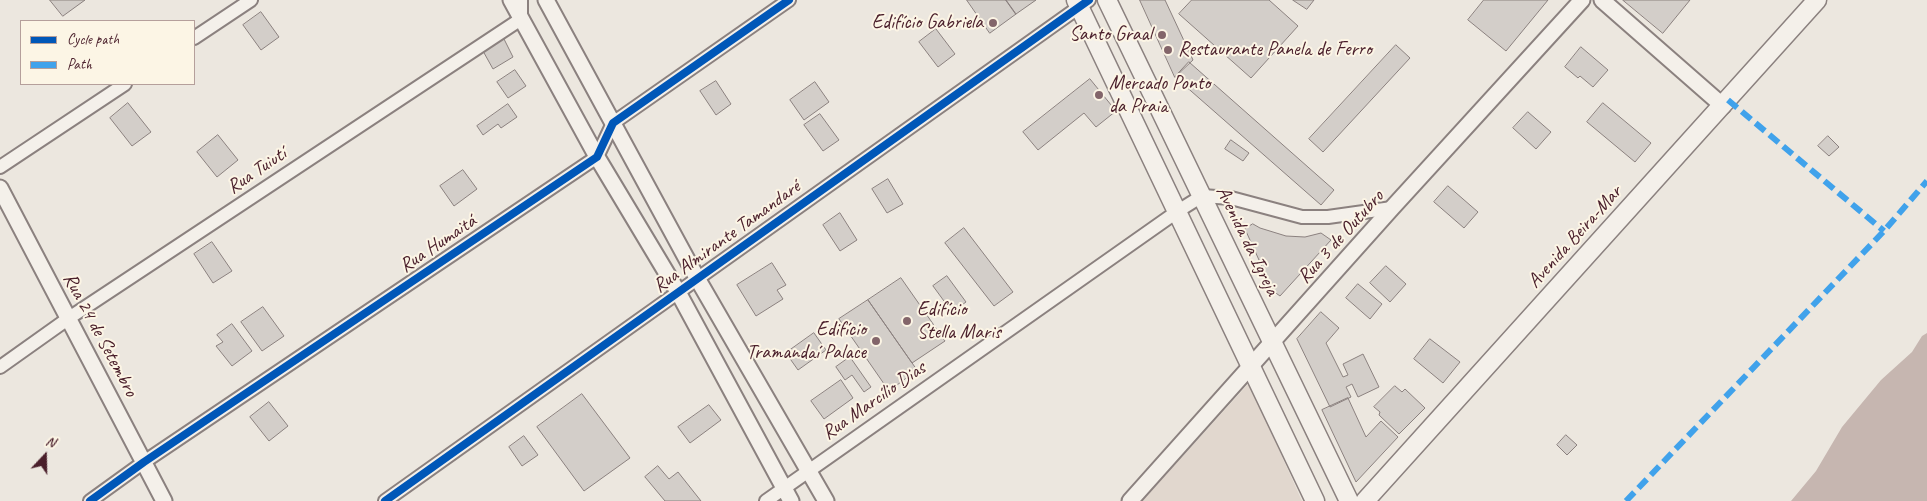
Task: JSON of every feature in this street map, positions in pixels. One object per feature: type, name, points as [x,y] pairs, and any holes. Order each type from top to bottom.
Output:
[{"type":"main road","name":"Avenida da Igreja","points":[[1107,0],[1349,501]]},
{"type":"main road","name":"Avenida Beira-Mar","points":[[1365,501],[1817,0]]},
{"type":"main road","points":[[1081,2],[1315,501]]},
{"type":"street","points":[[195,37],[251,0]]},
{"type":"street","points":[[511,0],[597,157],[678,292],[788,494]]},
{"type":"street","points":[[521,0],[521,18]]},
{"type":"street","points":[[546,0],[697,278],[826,501]]},
{"type":"street","points":[[597,157],[613,123],[789,0]]},
{"type":"street","name":"Rua 3 de Outubro","points":[[1130,501],[1392,208],[1582,0]]},
{"type":"street","points":[[1602,0],[1723,106]]},
{"type":"street","name":"Rua Almirante Tamandaré","points":[[386,501],[1081,2]]},
{"type":"street","name":"Rua Tuiutí","points":[[0,367],[69,318],[521,18]]},
{"type":"street","points":[[0,167],[123,85]]},
{"type":"street","name":"Rua Humaitá","points":[[90,501],[144,462],[597,157]]},
{"type":"street","name":"Rua 24 de Setembro","points":[[0,188],[164,501]]},
{"type":"street","points":[[1202,196],[1231,198],[1302,217],[1328,217],[1392,208]]},
{"type":"street","name":"Rua Marcílio Dias","points":[[766,501],[788,494],[809,470],[1202,196]]},
{"type":"shaded area","points":[[1927,333],[1927,501],[1791,501],[1816,471],[1842,427],[1881,380],[1912,352],[1922,336]]},
{"type":"shaded area","points":[[1249,383],[1302,501],[1142,501]]},
{"type":"building","points":[[50,0],[85,0],[63,16]]},
{"type":"building","name":"Edifício Gabriela","points":[[967,0],[1006,0],[1016,14],[990,33]]},
{"type":"building","points":[[1006,0],[1036,0],[1016,14]]},
{"type":"building","points":[[1140,0],[1165,0],[1193,60],[1175,77]]},
{"type":"building","points":[[1192,0],[1269,0],[1298,26],[1251,78],[1179,14]]},
{"type":"building","points":[[1293,0],[1314,0],[1307,9]]},
{"type":"building","points":[[1484,0],[1548,0],[1506,51],[1468,20]]},
{"type":"building","points":[[1623,0],[1690,0],[1663,33]]},
{"type":"building","points":[[261,12],[279,37],[261,50],[243,25]]},
{"type":"building","points":[[936,29],[955,54],[938,67],[919,42]]},
{"type":"building","points":[[504,39],[513,57],[493,69],[483,51]]},
{"type":"building","points":[[1396,45],[1410,58],[1323,152],[1309,139]]},
{"type":"building","points":[[1581,47],[1608,70],[1593,87],[1565,67]]},
{"type":"building","points":[[1189,62],[1334,190],[1321,205],[1175,77]]},
{"type":"building","points":[[515,70],[526,86],[508,98],[497,82]]},
{"type":"building","points":[[1090,79],[1116,111],[1096,127],[1084,113],[1038,150],[1023,132]]},
{"type":"building","points":[[716,81],[731,104],[716,115],[700,91]]},
{"type":"building","points":[[815,82],[829,102],[804,120],[790,100]]},
{"type":"building","points":[[128,103],[151,132],[132,146],[110,118]]},
{"type":"building","points":[[1603,103],[1651,143],[1635,162],[1587,122]]},
{"type":"building","points":[[508,104],[517,117],[501,128],[498,124],[483,135],[477,126]]},
{"type":"building","points":[[1528,112],[1551,132],[1536,149],[1513,128]]},
{"type":"building","points":[[820,114],[839,140],[823,151],[804,125]]},
{"type":"building","points":[[218,135],[238,160],[217,177],[197,152]]},
{"type":"building","points":[[1828,136],[1839,147],[1829,156],[1818,146]]},
{"type":"building","points":[[1231,140],[1249,153],[1243,161],[1225,149]]},
{"type":"building","points":[[463,170],[477,189],[454,206],[440,186]]},
{"type":"building","points":[[888,179],[903,204],[887,213],[872,189]]},
{"type":"building","points":[[1448,186],[1478,212],[1464,228],[1434,202]]},
{"type":"building","points":[[840,213],[857,240],[840,251],[823,225]]},
{"type":"building","points":[[1253,224],[1286,236],[1305,237],[1321,233],[1331,240],[1280,296],[1273,291],[1245,229]]},
{"type":"building","points":[[964,228],[1013,292],[994,306],[945,243]]},
{"type":"building","points":[[212,242],[232,271],[213,283],[194,254]]},
{"type":"building","points":[[772,263],[786,285],[777,290],[783,299],[756,316],[737,285]]},
{"type":"building","points":[[1386,266],[1406,284],[1390,302],[1370,283]]},
{"type":"building","points":[[947,276],[966,302],[952,312],[933,286]]},
{"type":"building","name":"Edifício Stella Maris","points":[[901,278],[945,341],[912,363],[868,300]]},
{"type":"building","points":[[1358,284],[1382,304],[1370,319],[1346,298]]},
{"type":"building","name":"Edifício Tramandaí Palace","points":[[868,300],[917,370],[889,391],[839,319]]},
{"type":"building","points":[[263,307],[284,336],[262,351],[241,322]]},
{"type":"building","points":[[1321,312],[1339,328],[1326,343],[1343,377],[1348,375],[1343,364],[1363,354],[1379,387],[1358,397],[1352,384],[1346,387],[1351,397],[1330,407],[1297,339]]},
{"type":"building","points":[[232,324],[252,351],[232,366],[216,346],[223,342],[217,335]]},
{"type":"building","points":[[814,333],[826,350],[798,370],[786,353]]},
{"type":"building","points":[[1430,339],[1460,362],[1443,383],[1414,359]]},
{"type":"building","points":[[850,357],[871,387],[864,392],[852,375],[845,380],[836,367]]},
{"type":"building","points":[[841,380],[853,398],[824,419],[811,401]]},
{"type":"building","points":[[1395,386],[1402,392],[1405,389],[1425,408],[1399,434],[1379,415],[1380,412],[1374,407]]},
{"type":"building","points":[[582,394],[630,458],[584,491],[537,427]]},
{"type":"building","points":[[1348,398],[1366,437],[1381,421],[1398,437],[1356,482],[1322,410]]},
{"type":"building","points":[[269,402],[288,426],[269,441],[250,417]]},
{"type":"building","points":[[709,405],[721,420],[690,443],[678,427]]},
{"type":"building","points":[[1566,435],[1577,445],[1567,455],[1557,445]]},
{"type":"building","points":[[524,436],[538,455],[522,466],[509,447]]},
{"type":"building","points":[[658,466],[669,479],[678,472],[701,501],[665,501],[645,477]]},
{"type":"marked path","points":[[1728,100],[1884,231]]},
{"type":"marked path","points":[[1626,501],[1884,231],[1927,181]]},
{"type":"cycle path","points":[[90,501],[144,462],[597,157],[613,123],[789,0]]},
{"type":"cycle path","points":[[385,501],[1089,0]]},
{"type":"place","name":"Edifício Gabriela","points":[[993,23]]},
{"type":"place","name":"Santo Graal","points":[[1162,35]]},
{"type":"place","name":"Restaurante Panela de Ferro","points":[[1168,50]]},
{"type":"place","name":"Mercado Ponto da Praia","points":[[1099,95]]},
{"type":"place","name":"Edifício Stella Maris","points":[[907,321]]},
{"type":"place","name":"Edifício Tramandaí Palace","points":[[876,341]]}]
